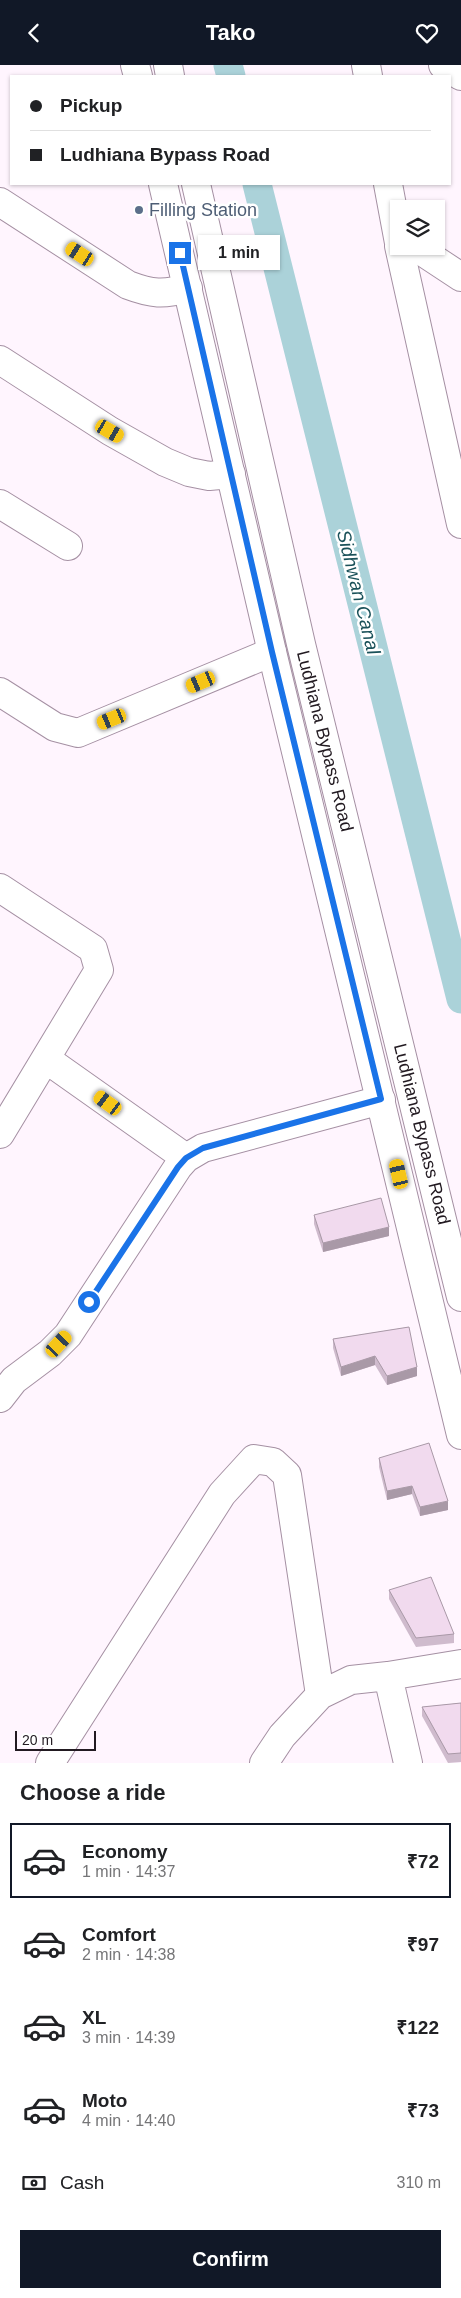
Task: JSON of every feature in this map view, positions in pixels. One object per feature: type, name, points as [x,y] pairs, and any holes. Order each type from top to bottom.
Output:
[{"type":"main road","points":[[443,65],[461,76]]},
{"type":"main road","name":"Ludhiana Bypass Road","points":[[163,185],[272,652],[461,1435]]},
{"type":"main road","name":"Ludhiana Bypass Road","points":[[196,185],[301,644],[461,1297]]},
{"type":"main road","points":[[388,185],[392,200]]},
{"type":"main road","points":[[0,202],[128,285],[148,293],[168,294],[188,288]]},
{"type":"main road","points":[[405,255],[461,524]]},
{"type":"main road","points":[[425,255],[461,277]]},
{"type":"main road","points":[[0,360],[110,431],[165,462],[189,472],[209,476],[231,474]]},
{"type":"main road","points":[[0,504],[68,547]]},
{"type":"main road","points":[[0,692],[55,727],[78,733],[272,652]]},
{"type":"main road","points":[[0,888],[92,949],[99,970],[0,1134]]},
{"type":"main road","points":[[46,1059],[186,1158]]},
{"type":"main road","points":[[0,1398],[14,1380],[50,1353],[68,1335],[186,1158],[203,1148],[381,1099]]},
{"type":"main road","points":[[50,1763],[222,1494],[254,1459],[273,1462],[287,1475],[320,1695]]},
{"type":"main road","points":[[264,1763],[282,1736],[320,1695],[351,1680],[461,1664]]},
{"type":"main road","points":[[388,1676],[408,1763]]},
{"type":"building","points":[[381,1198],[389,1227],[323,1243],[314,1215]]},
{"type":"building","points":[[409,1327],[417,1367],[387,1376],[375,1356],[341,1367],[333,1339]]},
{"type":"building","points":[[429,1443],[448,1501],[420,1507],[412,1486],[387,1491],[379,1458]]},
{"type":"building","points":[[431,1577],[454,1634],[416,1638],[389,1590]]},
{"type":"building","points":[[461,1703],[461,1753],[448,1754],[422,1707]]},
{"type":"waterway","name":"Sidhwan Canal","points":[[228,65],[231,75]]},
{"type":"waterway","name":"Sidhwan Canal","points":[[257,185],[461,999]]},
{"type":"place","name":"Filling Station","points":[[139,210]]},
{"type":"route","points":[[89,1302],[178,1167],[186,1158],[203,1148],[381,1099],[272,652],[180,253]]}]
